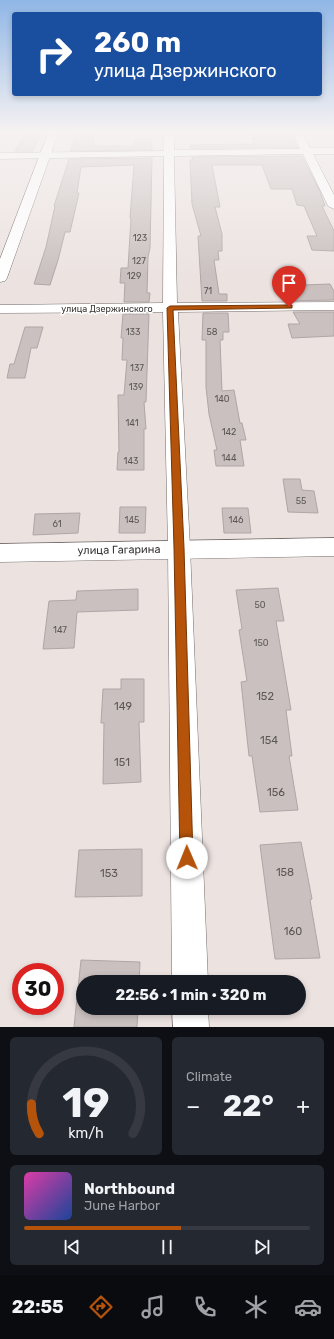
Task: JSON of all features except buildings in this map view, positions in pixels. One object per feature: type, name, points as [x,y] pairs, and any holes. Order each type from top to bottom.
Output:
[{"type":"main road","points":[[0,278],[36,179]]},
{"type":"main road","name":"улица Гагарина","points":[[0,553],[179,548],[334,547]]},
{"type":"street","points":[[170,179],[170,308],[179,548],[190,975]]},
{"type":"street","points":[[320,179],[334,206]]},
{"type":"street","name":"улица Дзержинского","points":[[0,309],[334,306]]},
{"type":"street","points":[[190,1015],[191,1027]]},
{"type":"route","points":[[187,858],[179,548],[170,308],[289,307]]}]
